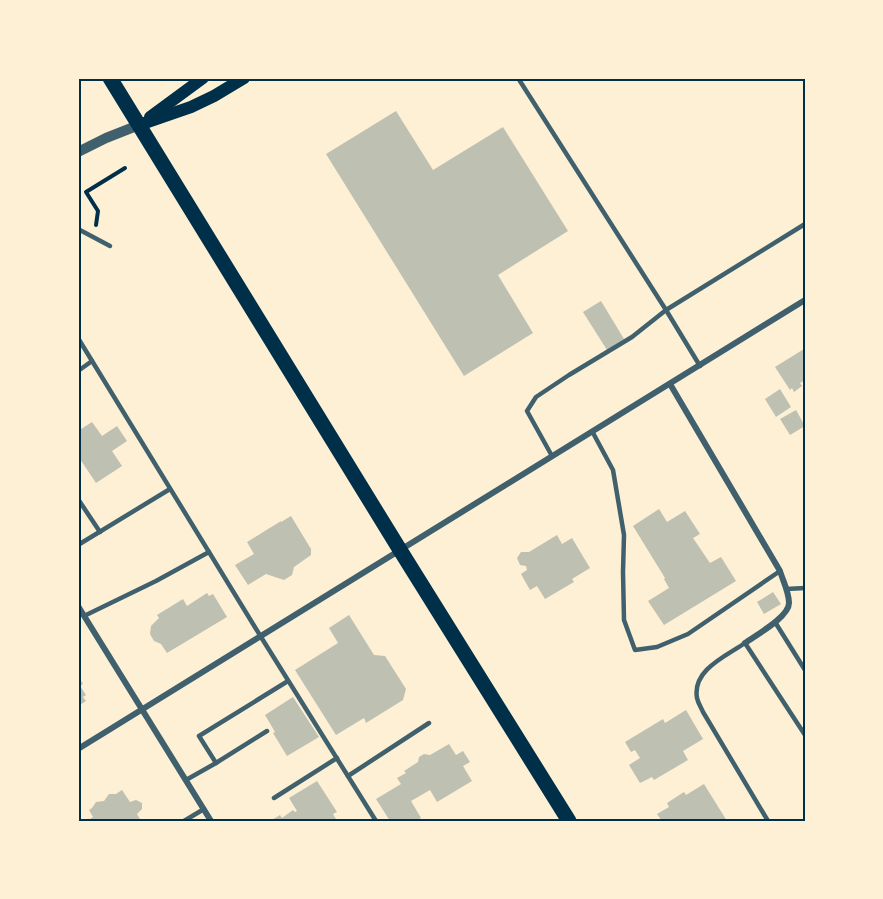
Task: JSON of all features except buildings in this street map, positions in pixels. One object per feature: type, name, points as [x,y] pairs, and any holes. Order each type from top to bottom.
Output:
[{"type":"main road","points":[[110,78],[569,821]]},
{"type":"main road","points":[[139,125],[203,78]]},
{"type":"main road","points":[[139,125],[191,107],[244,78]]},
{"type":"street","points":[[78,152],[139,125]]},
{"type":"street","points":[[78,749],[805,300]]},
{"type":"street","points":[[670,384],[780,571],[786,589],[789,604],[785,613],[745,643]]},
{"type":"street","points":[[78,606],[211,821]]},
{"type":"lane","points":[[518,78],[666,310],[699,366]]},
{"type":"lane","points":[[552,456],[527,411],[536,397],[632,338],[666,310],[805,224]]},
{"type":"lane","points":[[78,229],[110,246]]},
{"type":"lane","points":[[78,338],[376,821]]},
{"type":"lane","points":[[78,370],[92,361]]},
{"type":"lane","points":[[592,431],[613,470],[624,535],[624,620],[635,650],[657,647],[688,634],[780,571]]},
{"type":"lane","points":[[78,545],[170,489]]},
{"type":"lane","points":[[78,499],[100,532]]},
{"type":"lane","points":[[84,616],[209,552]]},
{"type":"lane","points":[[786,589],[805,588]]},
{"type":"lane","points":[[775,622],[805,670]]},
{"type":"lane","points":[[768,821],[703,712],[697,687],[700,678],[709,667],[745,643],[805,735]]},
{"type":"lane","points":[[216,763],[199,736],[288,681]]},
{"type":"lane","points":[[348,776],[429,723]]},
{"type":"lane","points":[[186,780],[267,731]]},
{"type":"lane","points":[[274,798],[337,759]]},
{"type":"lane","points":[[184,821],[204,809]]},
{"type":"path","points":[[95,238],[98,211],[86,192],[126,168]]}]
